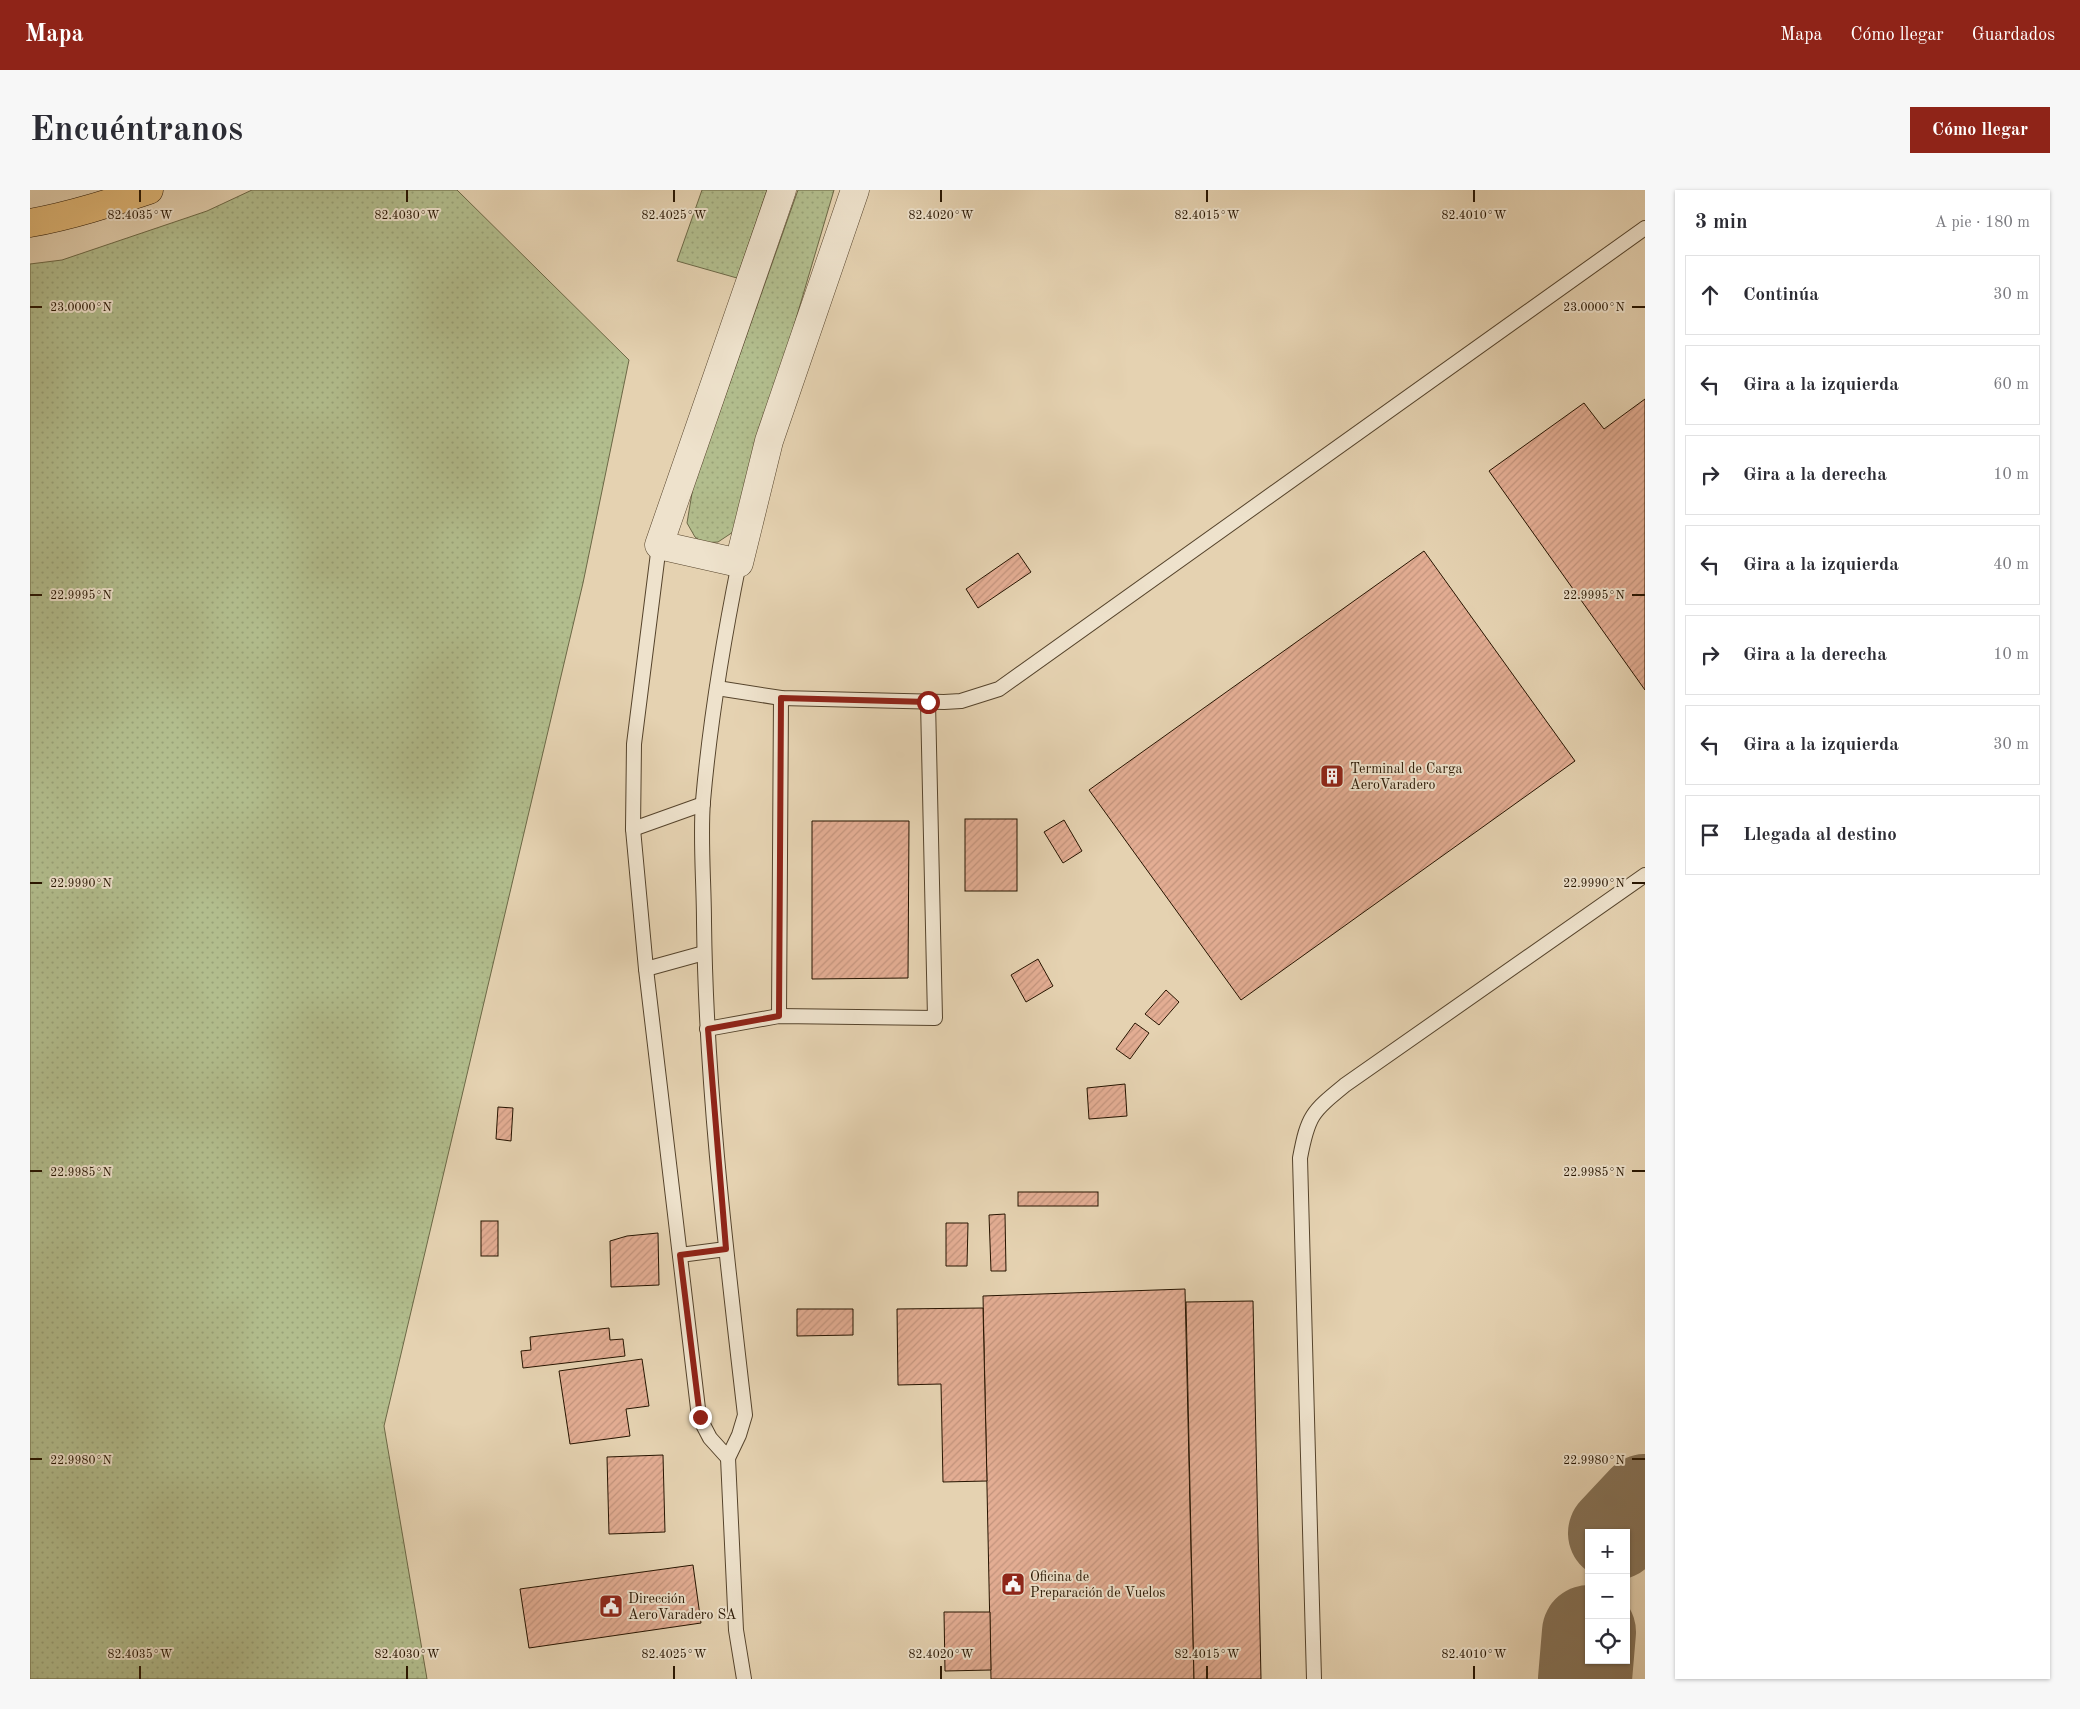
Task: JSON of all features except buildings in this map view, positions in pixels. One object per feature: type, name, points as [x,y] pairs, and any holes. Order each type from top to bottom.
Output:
[{"type":"main road","points":[[30,223],[110,203],[149,190]]},
{"type":"street","points":[[782,190],[659,545],[740,563],[769,440],[854,190]]},
{"type":"lane","points":[[716,688],[781,698],[928,702],[961,701],[999,690],[1645,228]]},
{"type":"lane","points":[[659,545],[634,744],[633,829],[646,970],[700,1417],[710,1438],[728,1458]]},
{"type":"lane","points":[[740,563],[716,688],[703,804],[704,953],[708,1029],[726,1249],[745,1415],[740,1435],[728,1458],[736,1630],[744,1679]]},
{"type":"lane","points":[[779,1016],[781,698]]},
{"type":"lane","points":[[708,1029],[779,1016],[935,1018],[928,702]]},
{"type":"lane","points":[[633,829],[703,804]]},
{"type":"lane","points":[[1314,1679],[1300,1158],[1304,1133],[1310,1118],[1322,1104],[1346,1085],[1645,875]]},
{"type":"lane","points":[[646,970],[704,953]]},
{"type":"lane","points":[[680,1255],[726,1249]]},
{"type":"green space","points":[[252,190],[457,190],[629,360],[583,583],[384,1426],[427,1679],[30,1679],[30,264],[62,260],[207,211]]},
{"type":"green space","points":[[702,190],[767,190],[737,278],[677,261]]},
{"type":"green space","points":[[798,190],[834,190],[733,532],[718,542],[703,543],[695,537],[687,523],[693,487]]},
{"type":"taxiway","points":[[1619,1529],[1645,1501]]},
{"type":"taxiway","points":[[1585,1679],[1586,1664]]},
{"type":"place","name":"Terminal de Carga AeroVaradero","points":[[1332,776]]},
{"type":"place","name":"Oficina de Preparación de Vuelos","points":[[1013,1584]]},
{"type":"place","name":"Dirección AeroVaradero SA","points":[[611,1606]]},
{"type":"route","points":[[700,1417],[680,1255],[726,1249],[708,1029],[779,1016],[781,698],[928,702]]}]
